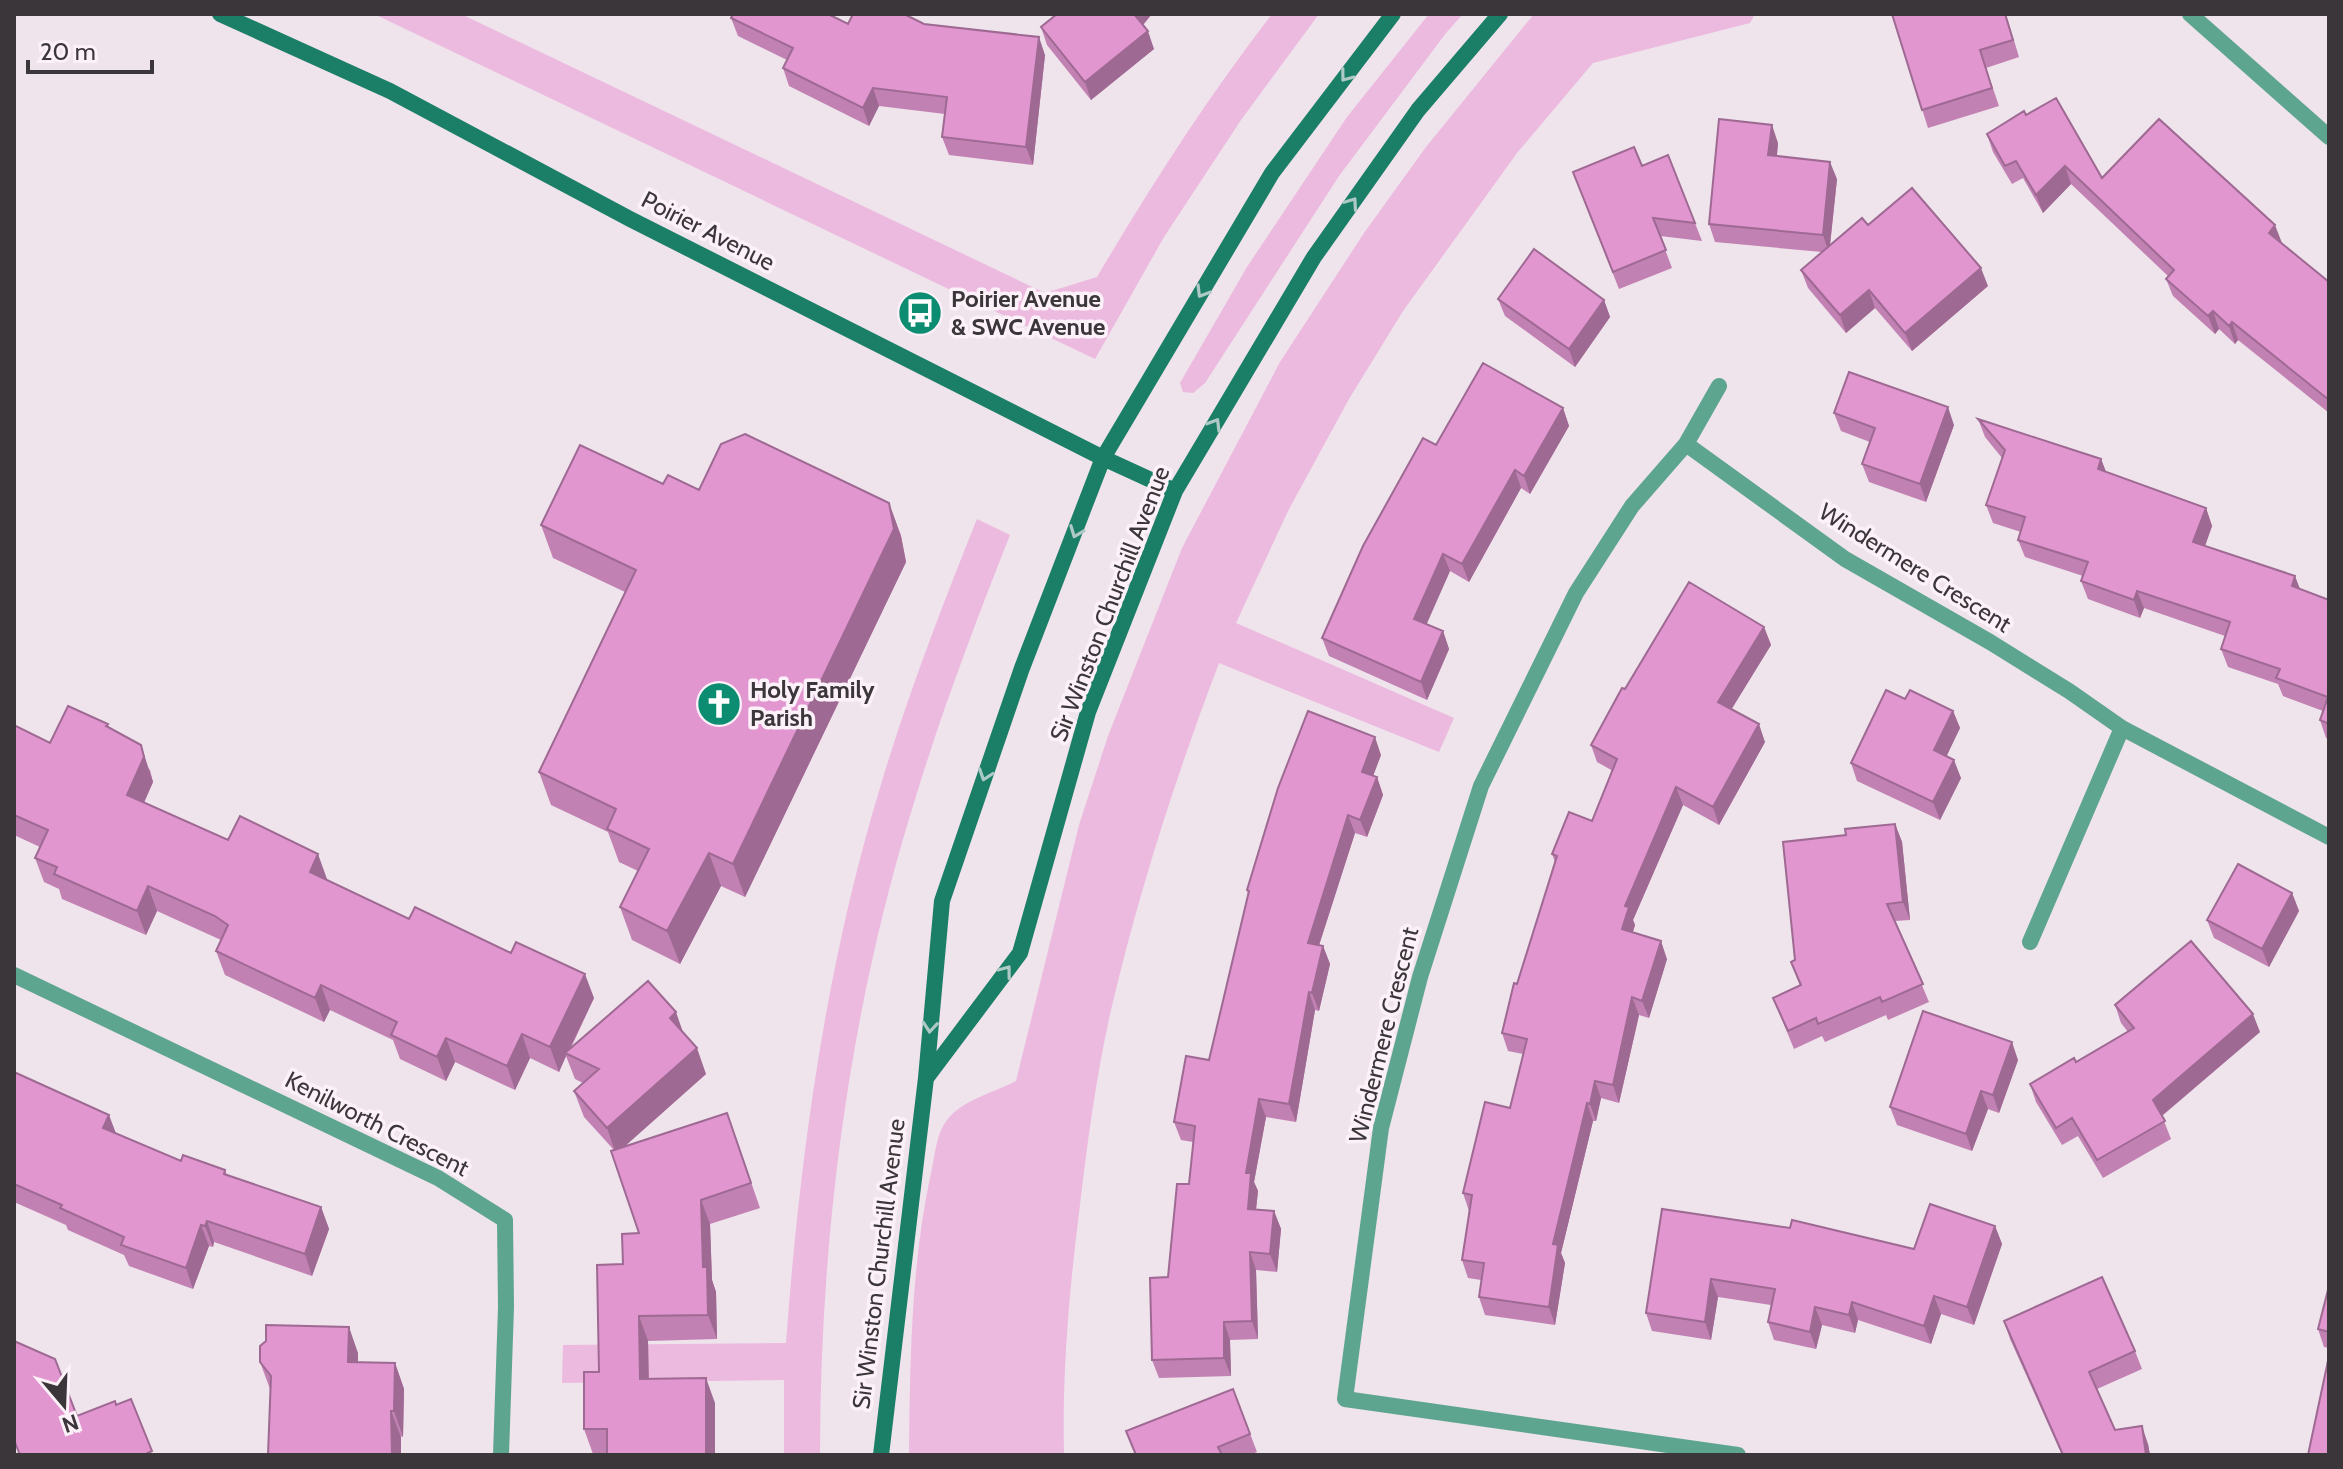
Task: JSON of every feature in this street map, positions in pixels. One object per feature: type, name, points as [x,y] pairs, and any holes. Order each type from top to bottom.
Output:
[{"type":"main road","name":"Poirier Avenue","points":[[220,14],[390,91],[630,219],[1103,458],[1175,491]]},
{"type":"main road","name":"Sir Winston Churchill Avenue","points":[[881,1455],[926,1078],[942,901],[1022,668],[1103,458],[1272,173],[1393,14]]},
{"type":"main road","name":"Sir Winston Churchill Avenue","points":[[926,1078],[1020,953],[1088,712],[1175,491],[1314,257],[1418,110],[1500,14]]},
{"type":"street","points":[[2190,14],[2329,137]]},
{"type":"street","name":"Windermere Crescent","points":[[1719,386],[1686,444],[1632,506],[1576,593],[1481,786],[1420,977],[1381,1128],[1345,1399],[1738,1455]]},
{"type":"street","name":"Windermere Crescent","points":[[1686,444],[1845,559],[1990,642],[2122,728],[2329,837]]},
{"type":"street","points":[[2030,942],[2122,728]]},
{"type":"street","name":"Kenilworth Crescent","points":[[14,975],[438,1178],[505,1220],[506,1307],[501,1455]]},
{"type":"shaded area","points":[[374,14],[461,14],[1045,293],[1097,277],[1180,143],[1272,14],[1319,14],[1241,120],[1164,237],[1095,359]]},
{"type":"shaded area","points":[[1429,14],[1463,14],[1339,176],[1205,383],[1193,393],[1183,392],[1180,383],[1247,267],[1347,117]]},
{"type":"shaded area","points":[[1534,14],[1755,14],[1750,23],[1593,63],[1517,153],[1403,311],[1349,399],[1289,509],[1236,623],[1454,718],[1439,752],[1219,663],[1159,834],[1122,966],[1096,1085],[1072,1273],[1065,1364],[1064,1455],[909,1455],[911,1349],[919,1243],[938,1138],[947,1120],[961,1107],[1016,1081],[1079,825],[1108,736],[1182,548],[1280,362],[1364,233],[1426,147]]},
{"type":"shaded area","points":[[977,519],[1010,535],[923,774],[871,967],[842,1129],[832,1210],[821,1373],[820,1455],[784,1455],[784,1380],[562,1383],[563,1345],[786,1343],[808,1130],[818,1059],[845,919],[892,748],[926,649]]},
{"type":"building","points":[[733,14],[828,14],[848,24],[853,14],[904,14],[924,24],[1039,37],[1026,147],[942,137],[947,97],[873,88],[863,108],[783,68],[793,48],[731,18]]},
{"type":"building","points":[[1057,14],[1134,14],[1148,31],[1085,82],[1041,27]]},
{"type":"building","points":[[1892,14],[2005,14],[2013,40],[1980,50],[1992,88],[1922,110]]},
{"type":"building","points":[[2056,98],[2102,178],[2159,119],[2275,225],[2269,233],[2329,282],[2329,400],[2232,322],[2229,326],[2213,311],[2208,316],[2166,279],[2174,270],[2065,166],[2036,195],[2016,161],[2005,166],[1987,134],[2024,111],[2026,115]]},
{"type":"building","points":[[1719,119],[1772,125],[1768,155],[1830,162],[1823,235],[1709,224]]},
{"type":"building","points":[[1634,147],[1642,166],[1668,155],[1695,223],[1653,218],[1666,250],[1613,272],[1573,172]]},
{"type":"building","points":[[1912,188],[1981,268],[1905,333],[1869,290],[1840,315],[1801,270],[1862,218],[1868,225]]},
{"type":"building","points":[[1534,249],[1604,300],[1569,349],[1498,299]]},
{"type":"building","points":[[1483,363],[1563,408],[1524,476],[1515,470],[1462,564],[1443,554],[1414,619],[1443,631],[1421,682],[1322,638],[1363,546],[1423,438],[1436,445]]},
{"type":"building","points":[[1849,372],[1948,407],[1920,484],[1862,464],[1875,428],[1834,413]]},
{"type":"building","points":[[1978,419],[2101,459],[2098,469],[2206,508],[2193,542],[2295,576],[2292,586],[2329,600],[2329,724],[2320,720],[2328,697],[2276,678],[2280,669],[2221,649],[2230,622],[2137,591],[2134,600],[2081,581],[2088,562],[2018,540],[2025,517],[1986,505],[2005,450]]},
{"type":"building","name":"Holy Family Parish","points":[[745,434],[889,503],[894,529],[733,864],[709,853],[667,931],[620,907],[649,849],[607,829],[616,809],[539,772],[636,570],[541,525],[580,445],[663,484],[668,475],[699,490],[721,444]]},
{"type":"building","points":[[1689,582],[1764,627],[1718,702],[1759,724],[1713,807],[1676,787],[1625,906],[1629,907],[1622,929],[1661,941],[1642,1001],[1632,997],[1613,1085],[1595,1081],[1590,1104],[1587,1103],[1553,1244],[1558,1245],[1549,1307],[1479,1297],[1484,1263],[1462,1260],[1472,1195],[1463,1193],[1485,1102],[1510,1108],[1527,1039],[1502,1033],[1514,983],[1517,984],[1557,856],[1552,854],[1569,812],[1592,821],[1617,759],[1591,745],[1622,688],[1625,689]]},
{"type":"building","points":[[1886,690],[1905,699],[1910,690],[1953,711],[1934,750],[1954,760],[1933,802],[1851,763]]},
{"type":"building","points":[[68,706],[108,724],[106,726],[141,745],[144,757],[127,795],[228,840],[240,816],[318,854],[310,872],[409,919],[415,907],[511,953],[516,942],[585,974],[550,1047],[522,1034],[507,1066],[446,1038],[437,1057],[391,1035],[397,1022],[321,985],[315,998],[216,951],[228,925],[215,916],[148,886],[137,911],[54,874],[57,867],[35,858],[48,830],[14,815],[14,725],[50,743]]},
{"type":"building","points":[[1308,711],[1375,737],[1362,772],[1377,777],[1360,820],[1348,815],[1308,943],[1323,946],[1312,993],[1309,992],[1289,1104],[1259,1099],[1246,1173],[1251,1173],[1248,1209],[1274,1211],[1270,1254],[1250,1252],[1252,1321],[1224,1322],[1224,1358],[1152,1360],[1150,1278],[1168,1277],[1177,1184],[1189,1184],[1195,1126],[1174,1122],[1186,1056],[1209,1060],[1247,890],[1278,788]]},
{"type":"building","points":[[1895,824],[1903,902],[1887,904],[1923,984],[1882,1002],[1880,997],[1818,1024],[1816,1018],[1788,1031],[1773,998],[1801,985],[1791,962],[1795,960],[1783,842],[1846,835],[1845,829]]},
{"type":"building","points":[[2238,864],[2292,893],[2262,949],[2207,920]]},
{"type":"building","points":[[2191,941],[2253,1014],[2153,1100],[2165,1121],[2097,1160],[2072,1118],[2056,1128],[2030,1084],[2074,1058],[2076,1062],[2134,1028],[2115,1005]]},
{"type":"building","points":[[648,981],[676,1012],[670,1018],[697,1048],[607,1128],[574,1091],[599,1069],[565,1053]]},
{"type":"building","points":[[1923,1011],[2012,1042],[1993,1095],[1981,1091],[1966,1134],[1890,1107]]},
{"type":"building","points":[[14,1072],[109,1115],[103,1128],[181,1161],[183,1155],[225,1170],[224,1174],[321,1207],[305,1254],[207,1221],[205,1226],[201,1225],[186,1268],[121,1245],[124,1237],[14,1184]]},
{"type":"building","points":[[727,1113],[751,1183],[701,1200],[708,1315],[639,1316],[640,1379],[706,1378],[706,1455],[607,1455],[607,1429],[584,1429],[584,1372],[599,1372],[597,1265],[623,1264],[622,1234],[639,1233],[611,1151]]},
{"type":"building","points":[[1930,1204],[1995,1226],[1967,1307],[1934,1296],[1924,1326],[1852,1302],[1849,1315],[1815,1307],[1810,1332],[1768,1322],[1775,1289],[1711,1279],[1705,1322],[1646,1313],[1662,1209],[1790,1228],[1792,1220],[1914,1249]]},
{"type":"building","points":[[2102,1277],[2135,1351],[2089,1372],[2115,1430],[2142,1426],[2146,1455],[2063,1455],[2004,1321]]},
{"type":"building","points":[[2329,1286],[2329,1332],[2318,1329]]},
{"type":"building","points":[[266,1325],[349,1327],[348,1362],[395,1363],[394,1411],[391,1411],[392,1455],[268,1455],[271,1376],[260,1362],[260,1346],[266,1341]]},
{"type":"building","points":[[14,1341],[55,1359],[77,1416],[115,1401],[116,1405],[131,1399],[152,1451],[144,1455],[20,1455],[14,1440]]},
{"type":"building","points":[[2329,1356],[2329,1455],[2308,1455]]},
{"type":"building","points":[[1233,1389],[1250,1434],[1218,1447],[1222,1455],[1136,1455],[1126,1431]]},
{"type":"place","name":"Poirier Avenue & SWC Avenue","points":[[920,313]]},
{"type":"place","name":"Holy Family Parish","points":[[719,704]]}]
